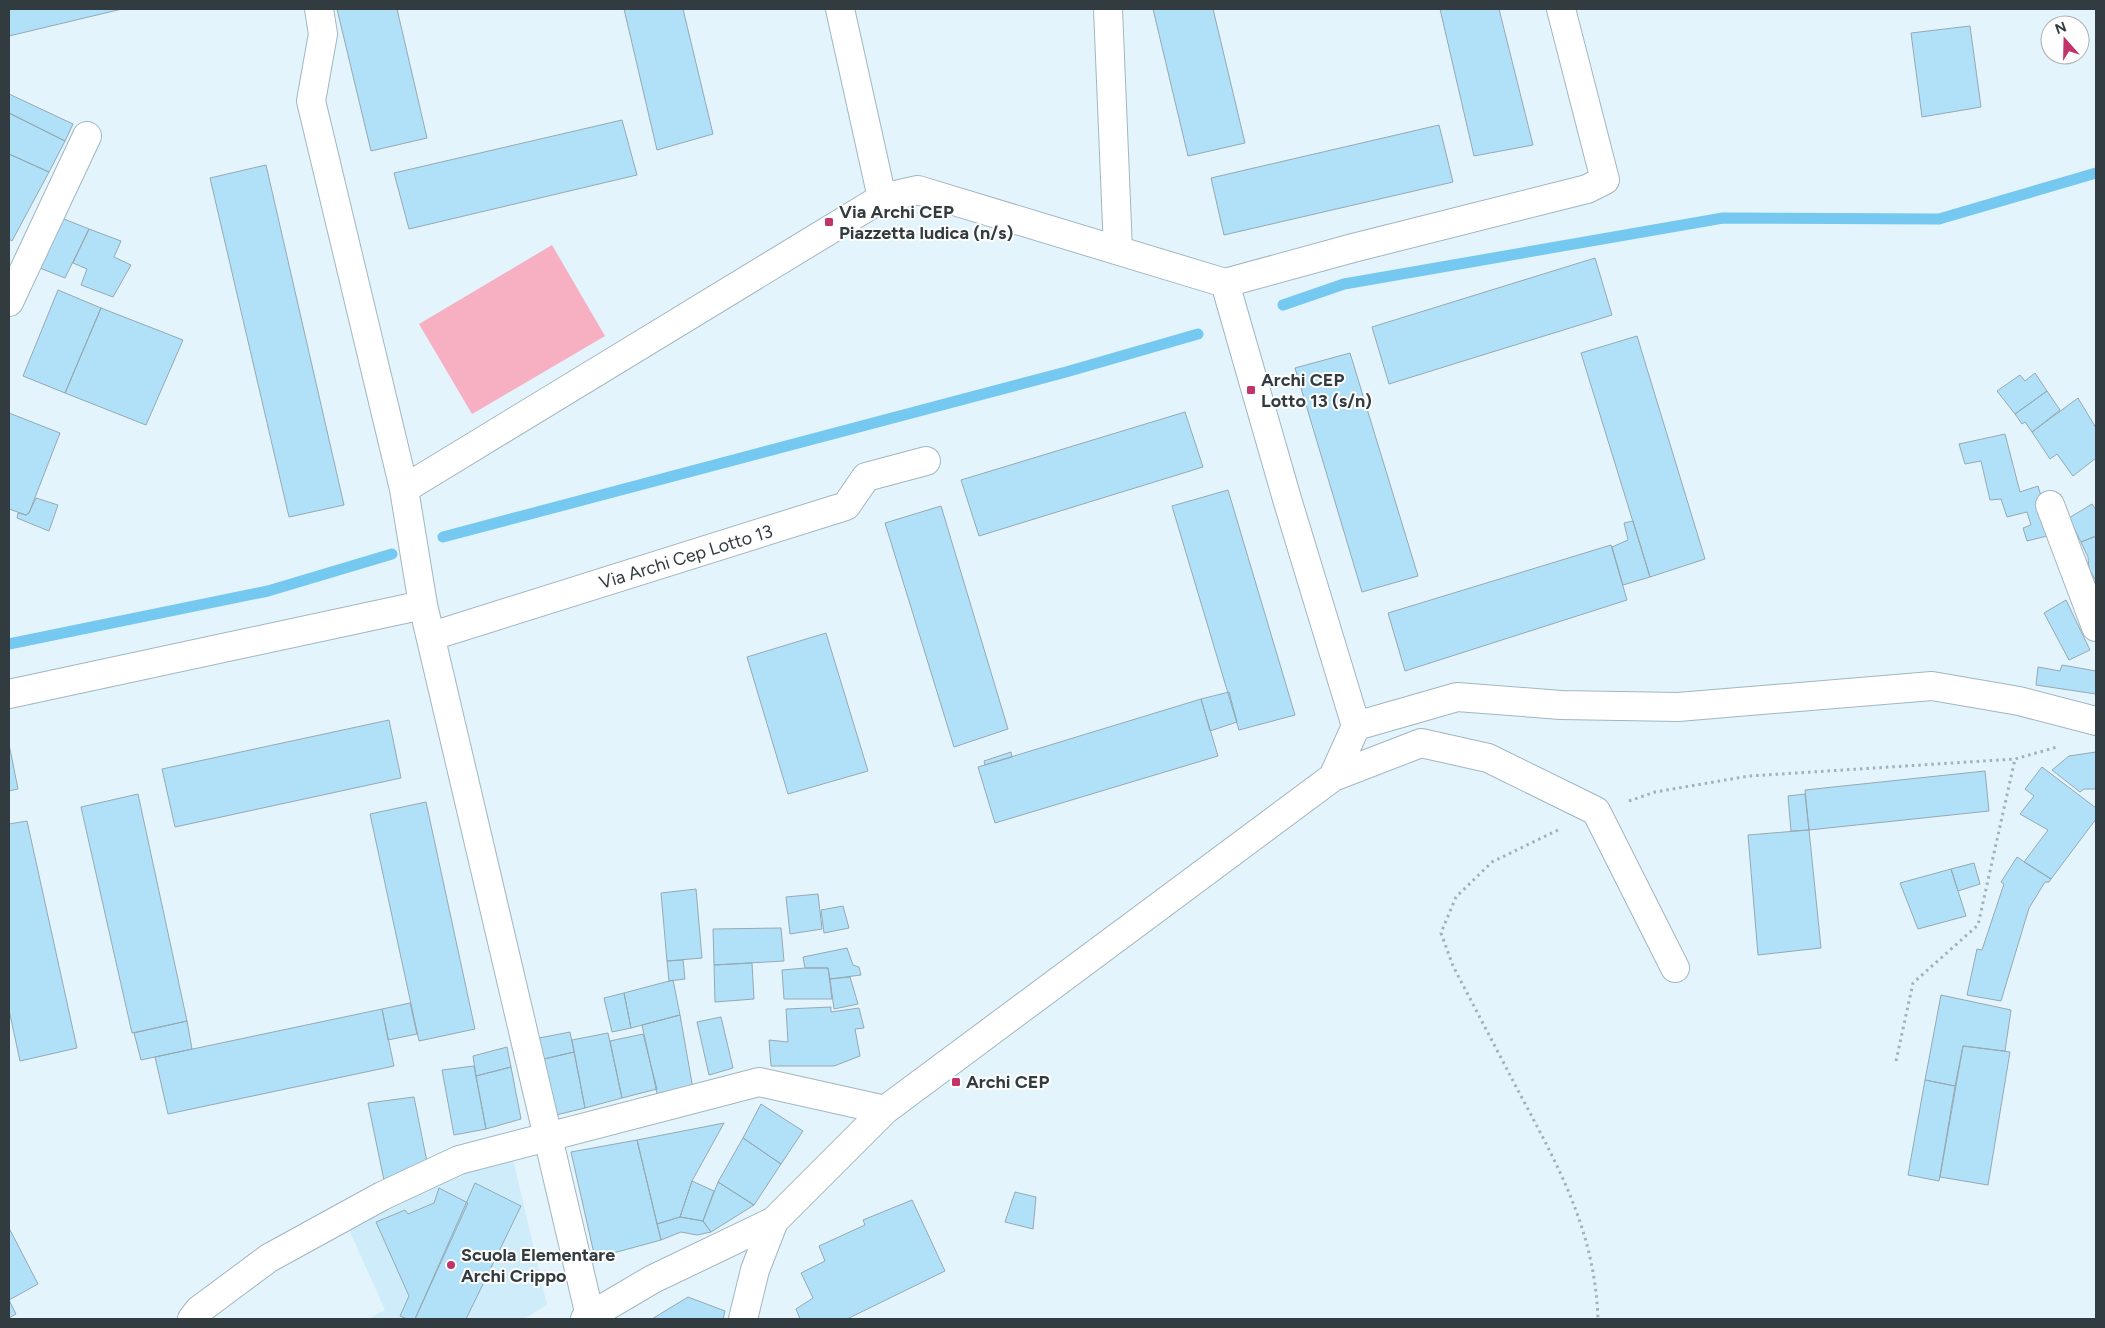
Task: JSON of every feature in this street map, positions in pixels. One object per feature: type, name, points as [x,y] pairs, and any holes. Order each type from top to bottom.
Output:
[{"type":"street","points":[[319,9],[323,34],[311,101],[404,489],[423,605],[432,636],[549,1135],[588,1318],[653,1280],[774,1221],[885,1110],[1333,777],[1421,743],[1488,758],[1596,811],[1675,968]]},
{"type":"street","points":[[840,9],[882,198]]},
{"type":"street","points":[[1108,9],[1118,250]]},
{"type":"street","points":[[404,489],[882,198],[918,190],[1226,283],[1353,248],[1587,189],[1605,180],[1561,9]]},
{"type":"street","points":[[9,302],[87,136]]},
{"type":"street","points":[[1226,283],[1287,500],[1356,726],[1333,777]]},
{"type":"street","name":"Via Archi Cep Lotto 13","points":[[432,636],[846,506],[866,478],[926,461]]},
{"type":"street","points":[[2050,505],[2096,627]]},
{"type":"street","points":[[9,694],[423,605]]},
{"type":"street","points":[[1356,726],[1457,697],[1561,705],[1678,707],[1932,686],[2018,700],[2096,722]]},
{"type":"street","points":[[192,1319],[199,1310],[268,1258],[382,1196],[459,1160],[549,1135],[759,1082],[885,1110]]},
{"type":"street","points":[[743,1319],[755,1270],[774,1221]]},
{"type":"street","points":[[731,1242],[755,1270]]},
{"type":"path","points":[[1896,1061],[1913,983],[1978,925],[2015,759]]},
{"type":"shaded area","points":[[552,245],[605,336],[472,414],[419,324]]},
{"type":"shaded area","name":"Scuola Elementare Archi Crippo","points":[[513,1159],[547,1305],[524,1319],[368,1319],[385,1310],[347,1225],[467,1170]]},
{"type":"building","points":[[9,9],[122,9],[9,36]]},
{"type":"building","points":[[337,9],[397,9],[427,138],[371,151]]},
{"type":"building","points":[[624,9],[683,9],[713,134],[657,150]]},
{"type":"building","points":[[1153,9],[1213,9],[1245,143],[1188,156]]},
{"type":"building","points":[[1440,9],[1499,9],[1533,145],[1474,156]]},
{"type":"building","points":[[1970,26],[1981,107],[1922,117],[1911,33]]},
{"type":"building","points":[[9,94],[73,124],[65,141],[9,113]]},
{"type":"building","points":[[9,113],[65,141],[49,172],[9,154]]},
{"type":"building","points":[[622,120],[637,175],[409,229],[394,173]]},
{"type":"building","points":[[1439,125],[1453,182],[1224,235],[1211,178]]},
{"type":"building","points":[[9,154],[49,172],[12,241],[9,239]]},
{"type":"building","points":[[266,165],[344,505],[289,517],[210,178]]},
{"type":"building","points":[[59,217],[89,229],[65,278],[35,266]]},
{"type":"building","points":[[89,229],[121,241],[114,257],[131,265],[113,297],[81,285],[87,269],[73,263]]},
{"type":"building","points":[[1595,258],[1612,315],[1389,384],[1372,327]]},
{"type":"building","points":[[58,290],[101,308],[65,393],[23,376]]},
{"type":"building","points":[[101,308],[183,340],[146,425],[65,393]]},
{"type":"building","points":[[1637,336],[1705,559],[1650,577],[1581,353]]},
{"type":"building","points":[[1350,353],[1418,576],[1362,592],[1295,368]]},
{"type":"building","points":[[2035,373],[2047,391],[2015,414],[1997,391],[2020,375],[2025,381]]},
{"type":"building","points":[[2047,391],[2060,410],[2032,432],[2025,422],[2022,424],[2015,414]]},
{"type":"building","points":[[2078,398],[2096,428],[2096,458],[2073,476],[2057,454],[2050,459],[2032,432]]},
{"type":"building","points":[[1185,412],[1203,467],[979,536],[961,480]]},
{"type":"building","points":[[9,413],[60,433],[29,513],[26,515],[9,509]]},
{"type":"building","points":[[2005,434],[2020,492],[2038,486],[2049,522],[2042,524],[2047,536],[2027,541],[2023,528],[2031,525],[2027,512],[2007,517],[2001,499],[1990,500],[1981,461],[1965,464],[1959,444]]},
{"type":"building","points":[[1228,490],[1295,715],[1239,730],[1172,506]]},
{"type":"building","points":[[36,498],[58,505],[49,531],[17,518],[18,513],[26,515],[29,513]]},
{"type":"building","points":[[2092,504],[2096,510],[2096,536],[2081,542],[2069,518]]},
{"type":"building","points":[[941,506],[1008,729],[954,747],[885,523]]},
{"type":"building","points":[[1633,521],[1650,577],[1623,585],[1612,547],[1628,540],[1624,523]]},
{"type":"building","points":[[2096,536],[2096,581],[2089,569],[2088,557],[2081,542]]},
{"type":"building","points":[[1611,545],[1627,600],[1405,671],[1388,613]]},
{"type":"building","points":[[2066,600],[2090,650],[2069,660],[2044,613]]},
{"type":"building","points":[[826,633],[868,771],[788,794],[747,657]]},
{"type":"building","points":[[2062,665],[2096,671],[2096,694],[2036,685],[2038,667],[2060,671]]},
{"type":"building","points":[[1229,692],[1237,722],[1210,731],[1201,699]]},
{"type":"building","points":[[1201,699],[1218,756],[995,823],[978,767]]},
{"type":"building","points":[[389,720],[401,778],[175,827],[162,769]]},
{"type":"building","points":[[9,744],[18,789],[9,791]]},
{"type":"building","points":[[1011,752],[1012,757],[985,765],[984,761]]},
{"type":"building","points":[[2096,752],[2096,789],[2084,789],[2080,792],[2052,770],[2069,756]]},
{"type":"building","points":[[2042,767],[2096,808],[2096,819],[2051,879],[2024,862],[2048,830],[2020,814],[2034,796],[2025,789]]},
{"type":"building","points":[[1985,771],[1989,811],[1809,830],[1805,790]]},
{"type":"building","points":[[138,794],[187,1021],[132,1033],[81,807]]},
{"type":"building","points":[[1805,794],[1809,830],[1791,831],[1788,796]]},
{"type":"building","points":[[426,802],[475,1029],[419,1041],[370,814]]},
{"type":"building","points":[[27,821],[77,1048],[20,1061],[9,1010],[9,824]]},
{"type":"building","points":[[1809,830],[1821,948],[1758,955],[1748,835]]},
{"type":"building","points":[[2017,857],[2051,879],[2049,882],[2045,882],[2029,908],[2001,1001],[1967,995],[1977,949],[1982,950],[2004,884],[2001,882]]},
{"type":"building","points":[[1974,863],[1980,884],[1958,891],[1951,869]]},
{"type":"building","points":[[1951,869],[1966,916],[1918,929],[1900,883]]},
{"type":"building","points":[[696,889],[702,958],[667,961],[661,893]]},
{"type":"building","points":[[818,894],[822,929],[790,934],[786,897]]},
{"type":"building","points":[[843,906],[849,928],[824,933],[821,910]]},
{"type":"building","points":[[781,928],[784,961],[714,965],[713,929]]},
{"type":"building","points":[[847,948],[853,965],[859,967],[861,975],[830,979],[828,968],[805,968],[803,957]]},
{"type":"building","points":[[683,960],[685,979],[669,981],[667,961]]},
{"type":"building","points":[[752,963],[754,999],[715,1002],[714,965]]},
{"type":"building","points":[[828,968],[832,999],[784,999],[782,970]]},
{"type":"building","points":[[850,977],[858,1004],[834,1009],[830,979]]},
{"type":"building","points":[[673,980],[680,1015],[631,1028],[624,993]]},
{"type":"building","points":[[624,993],[631,1028],[612,1032],[604,998]]},
{"type":"building","points":[[1941,995],[2011,1010],[2005,1051],[1963,1046],[1955,1086],[1925,1080]]},
{"type":"building","points":[[410,1003],[417,1034],[388,1040],[382,1009]]},
{"type":"building","points":[[831,1007],[831,1012],[859,1008],[864,1028],[855,1029],[860,1056],[834,1066],[771,1066],[769,1040],[788,1042],[786,1009]]},
{"type":"building","points":[[382,1009],[394,1066],[168,1114],[155,1057]]},
{"type":"building","points":[[680,1015],[693,1089],[658,1098],[642,1025]]},
{"type":"building","points":[[721,1017],[733,1068],[709,1075],[697,1022]]},
{"type":"building","points":[[187,1021],[192,1049],[141,1060],[134,1033]]},
{"type":"building","points":[[570,1032],[574,1052],[544,1059],[539,1038]]},
{"type":"building","points":[[608,1033],[622,1098],[585,1108],[572,1040]]},
{"type":"building","points":[[643,1034],[657,1089],[622,1098],[610,1041]]},
{"type":"building","points":[[1963,1046],[2010,1052],[1988,1185],[1940,1177]]},
{"type":"building","points":[[507,1047],[511,1067],[476,1076],[473,1056]]},
{"type":"building","points":[[574,1052],[585,1108],[556,1115],[544,1059]]},
{"type":"building","points":[[474,1066],[486,1129],[454,1135],[442,1070]]},
{"type":"building","points":[[511,1067],[521,1119],[486,1129],[476,1076]]},
{"type":"building","points":[[1925,1080],[1955,1086],[1939,1181],[1908,1175]]},
{"type":"building","points":[[414,1097],[427,1162],[385,1185],[368,1103]]},
{"type":"building","points":[[761,1104],[803,1131],[781,1164],[743,1138]]},
{"type":"building","points":[[724,1123],[692,1181],[680,1217],[657,1224],[637,1140]]},
{"type":"building","points":[[743,1138],[781,1164],[754,1205],[718,1182]]},
{"type":"building","points":[[637,1140],[661,1240],[595,1258],[571,1152]]},
{"type":"building","points":[[692,1181],[714,1191],[703,1221],[680,1217]]},
{"type":"building","points":[[718,1182],[754,1205],[711,1232],[703,1221]]},
{"type":"building","points":[[475,1183],[521,1206],[466,1319],[415,1319]]},
{"type":"building","points":[[439,1188],[468,1203],[415,1319],[407,1319],[400,1316],[409,1296],[376,1222],[405,1210],[408,1214],[434,1203]]},
{"type":"building","points":[[1015,1192],[1036,1197],[1033,1229],[1005,1222]]},
{"type":"building","points":[[912,1200],[945,1271],[847,1319],[800,1319],[796,1309],[813,1298],[801,1273],[825,1261],[819,1246],[865,1225],[863,1220]]},
{"type":"building","points":[[680,1217],[703,1221],[711,1232],[697,1235],[681,1232],[661,1240],[657,1224]]},
{"type":"building","points":[[9,1228],[38,1284],[9,1300]]},
{"type":"building","points":[[688,1297],[725,1311],[723,1319],[652,1319]]},
{"type":"building","points":[[9,1300],[16,1314],[9,1318]]},
{"type":"waterway","points":[[1283,305],[1344,284],[1723,218],[1939,219],[2096,173]]},
{"type":"waterway","points":[[443,537],[1066,372],[1198,334]]},
{"type":"waterway","points":[[9,644],[268,591],[392,554]]},
{"type":"place","name":"Via Archi CEP Piazzetta ludica (n/s)","points":[[829,222]]},
{"type":"place","name":"Archi CEP Lotto 13 (s/n)","points":[[1251,390]]},
{"type":"place","name":"Archi CEP","points":[[956,1082]]},
{"type":"place","name":"Scuola Elementare Archi Crippo","points":[[451,1265]]}]
